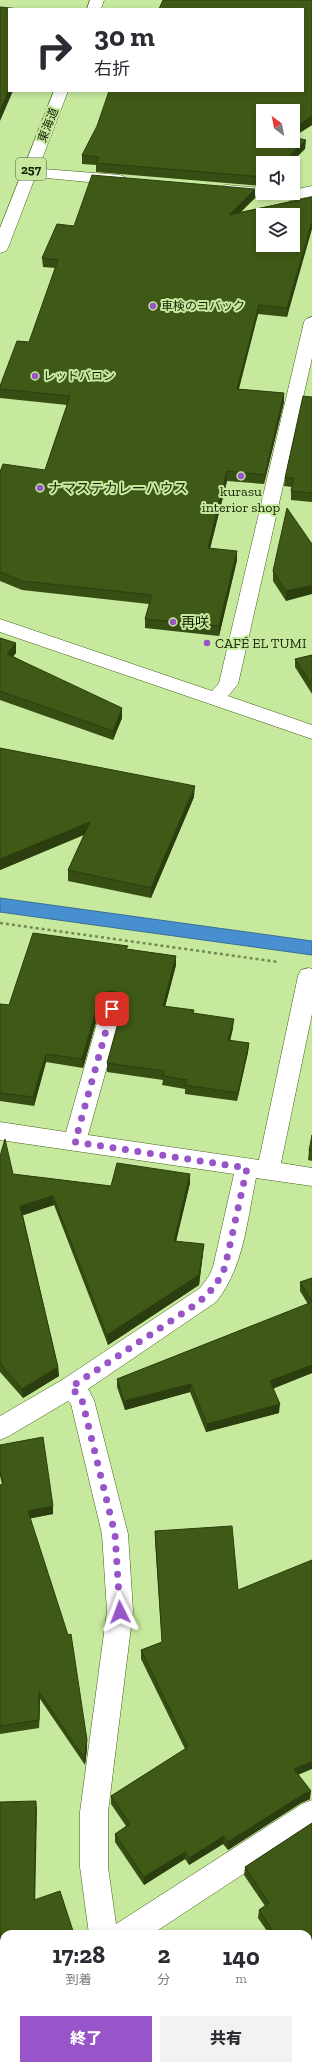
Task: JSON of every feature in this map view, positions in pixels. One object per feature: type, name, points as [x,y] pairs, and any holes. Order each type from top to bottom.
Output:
[{"type":"main road","name":"東海道","points":[[0,248],[61,92]]},
{"type":"main road","points":[[30,173],[136,182]]},
{"type":"main road","points":[[208,188],[256,192]]},
{"type":"main road","points":[[300,193],[312,191]]},
{"type":"main road","points":[[216,699],[228,684],[312,322]]},
{"type":"main road","points":[[0,625],[312,732]]},
{"type":"main road","points":[[0,1429],[71,1387],[195,1305],[208,1295],[219,1282],[257,1169],[309,976]]},
{"type":"main road","points":[[75,1142],[112,1009]]},
{"type":"main road","points":[[0,1131],[312,1177]]},
{"type":"main road","points":[[71,1387],[82,1400],[115,1534],[120,1612],[94,1812],[94,1867],[102,1930]]},
{"type":"main road","points":[[132,1930],[312,1813]]},
{"type":"path","points":[[0,923],[280,962]]},
{"type":"water","points":[[0,898],[312,941],[312,955],[0,912]]},
{"type":"building","points":[[163,0],[312,0],[312,116],[300,124],[300,104],[256,104],[256,148],[298,148],[289,156],[256,156],[256,176],[96,163],[99,157],[82,155],[97,126],[109,92],[304,92],[304,8],[159,8]]},
{"type":"building","points":[[0,7],[10,8],[8,8],[8,91],[0,111]]},
{"type":"building","points":[[300,139],[306,140],[300,146]]},
{"type":"building","points":[[92,175],[255,189],[229,215],[256,209],[256,252],[300,252],[300,208],[261,208],[312,197],[312,221],[287,308],[259,305],[237,389],[284,393],[265,475],[227,471],[208,548],[237,551],[219,626],[145,619],[152,595],[22,581],[0,572],[0,472],[3,464],[45,470],[70,396],[0,389],[17,341],[29,342],[58,260],[42,258],[57,224],[74,226]]},
{"type":"building","points":[[303,396],[312,397],[312,493],[291,491],[294,478],[285,478]]},
{"type":"building","points":[[287,508],[312,544],[312,585],[286,591],[273,571]]},
{"type":"building","points":[[0,638],[16,643],[7,654],[122,708],[113,731],[0,691]]},
{"type":"building","points":[[312,655],[312,685],[295,659]]},
{"type":"building","points":[[0,748],[195,786],[151,888],[68,870],[90,822],[0,859]]},
{"type":"building","points":[[33,933],[128,946],[126,949],[176,956],[163,1006],[194,1010],[193,1013],[234,1019],[228,1040],[249,1043],[238,1093],[185,1085],[187,1080],[163,1076],[164,1071],[107,1063],[124,1001],[120,993],[111,991],[103,993],[99,1000],[82,1059],[46,1054],[33,1097],[0,1093],[0,1004],[9,1005]]},
{"type":"building","points":[[312,1135],[312,1151],[309,1151]]},
{"type":"building","points":[[5,1139],[13,1174],[111,1186],[117,1163],[190,1174],[174,1241],[204,1244],[199,1275],[107,1335],[53,1196],[20,1206],[58,1367],[22,1389],[0,1363],[0,1156]]},
{"type":"building","points":[[312,1278],[312,1301],[300,1282]]},
{"type":"building","points":[[312,1302],[312,1365],[270,1381],[280,1404],[207,1424],[191,1384],[124,1401],[117,1379]]},
{"type":"building","points":[[43,1437],[53,1506],[28,1511],[68,1635],[71,1634],[87,1740],[84,1758],[39,1692],[39,1720],[0,1726],[0,1485],[3,1484],[0,1471],[0,1445]]},
{"type":"building","points":[[232,1526],[238,1590],[312,1560],[312,1761],[294,1769],[311,1791],[302,1795],[228,1842],[224,1836],[189,1858],[185,1852],[144,1877],[115,1834],[130,1824],[111,1796],[188,1747],[141,1650],[162,1642],[155,1531]]},
{"type":"building","points":[[36,1801],[34,1900],[60,1891],[73,1930],[0,1930],[0,1802]]},
{"type":"building","points":[[312,1823],[312,1930],[272,1930],[259,1910],[269,1903],[245,1867]]},
{"type":"place","name":"車検のコバック","points":[[153,306]]},
{"type":"place","name":"レッドバロン","points":[[35,376]]},
{"type":"place","name":"kurasu interior shop","points":[[241,476]]},
{"type":"place","name":"ナマステカレーハウス","points":[[40,488]]},
{"type":"place","name":"再咲","points":[[173,622]]},
{"type":"place","name":"CAFÉ EL TUMI","points":[[207,643]]},
{"type":"route","points":[[112,1009],[75,1142],[247,1168],[225,1267],[219,1282],[208,1295],[195,1305],[71,1387],[82,1400],[115,1534],[120,1612]]}]
